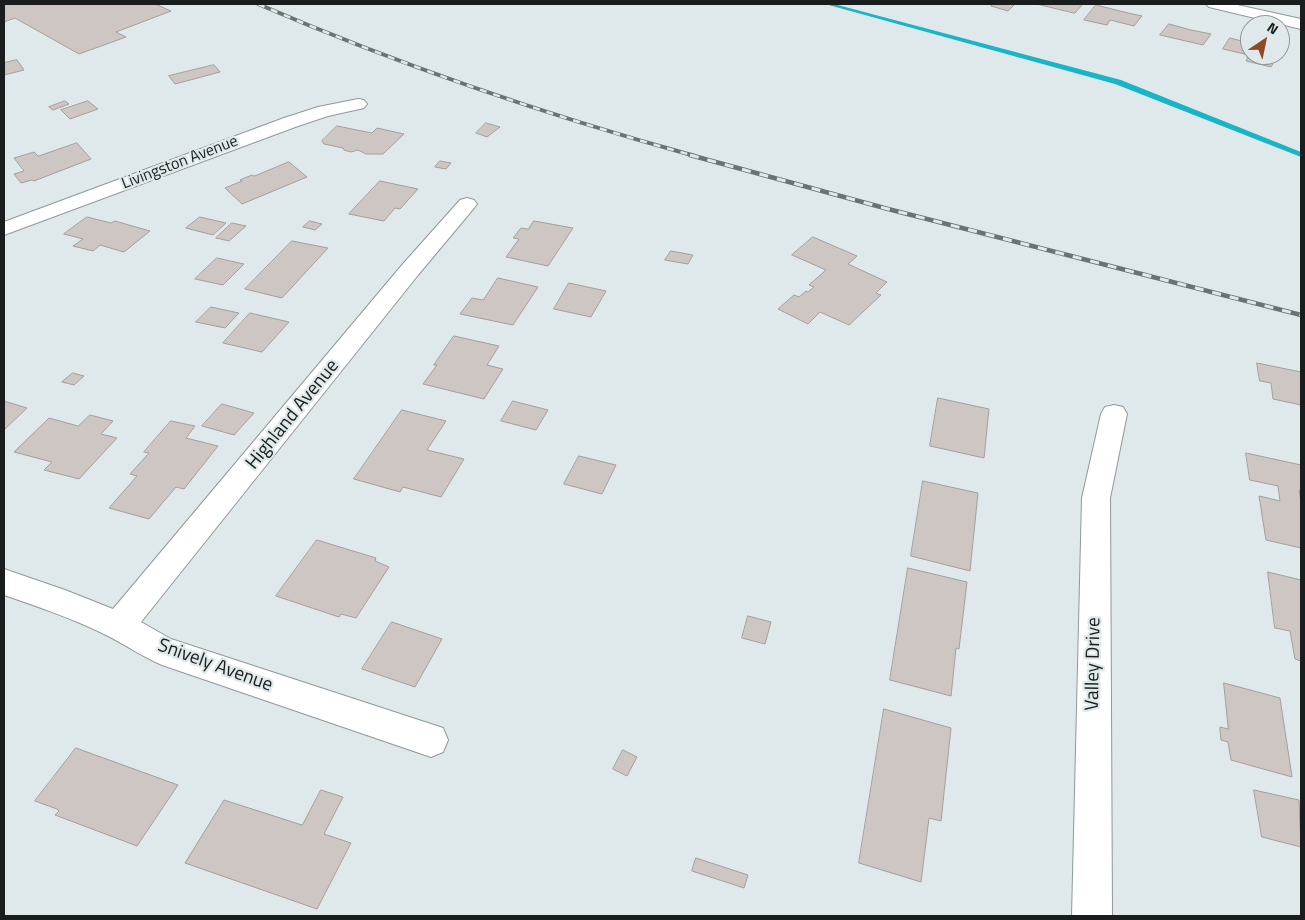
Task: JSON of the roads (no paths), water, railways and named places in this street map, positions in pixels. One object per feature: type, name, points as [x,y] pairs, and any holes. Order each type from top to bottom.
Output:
[{"type":"street","points":[[1214,4],[1301,24]]},
{"type":"street","name":"Livingston Avenue","points":[[4,229],[291,122],[324,111],[358,104]]},
{"type":"street","name":"Highland Avenue","points":[[119,626],[410,270],[467,204]]},
{"type":"street","name":"Valley Drive","points":[[1092,916],[1096,498],[1114,414]]},
{"type":"street","name":"Snively Avenue","points":[[4,582],[54,598],[119,626],[162,650],[431,740]]},
{"type":"waterway","points":[[828,4],[1118,82],[1301,155]]},
{"type":"railway","points":[[258,4],[365,48],[474,88],[584,124],[695,156]]},
{"type":"railway","points":[[690,155],[888,209],[1301,315]]}]
